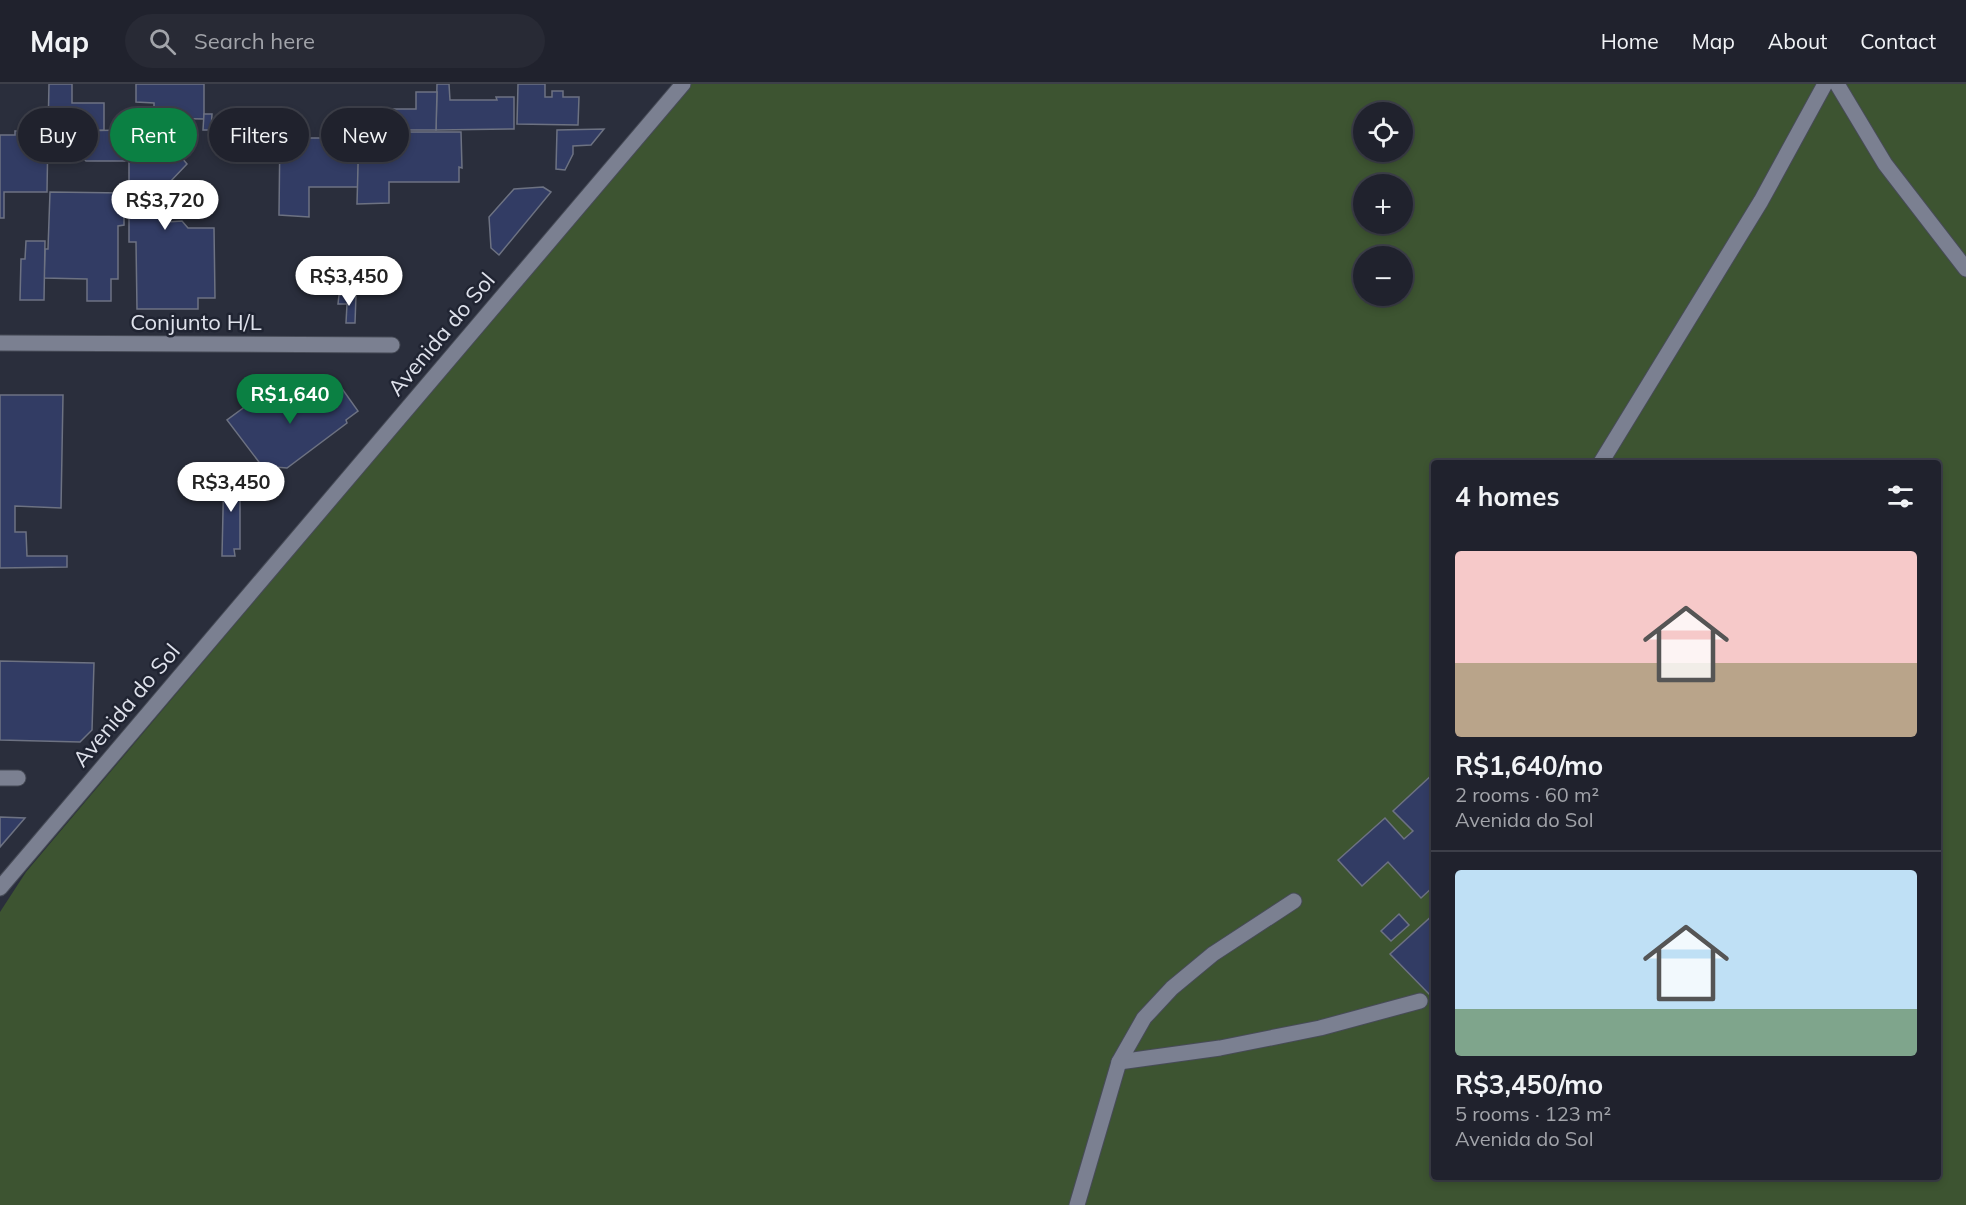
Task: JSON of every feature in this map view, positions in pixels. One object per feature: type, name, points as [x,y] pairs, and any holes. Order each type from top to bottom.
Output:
[{"type":"street","name":"Avenida do Sol","points":[[0,888],[683,84]]},
{"type":"street","points":[[1602,460],[1761,201],[1825,84]]},
{"type":"street","points":[[1837,84],[1884,164],[1966,269]]},
{"type":"street","name":"Conjunto H/L","points":[[0,343],[392,345]]},
{"type":"street","points":[[0,778],[18,778]]},
{"type":"street","points":[[1077,1205],[1119,1062],[1144,1018],[1172,988],[1213,954],[1294,901]]},
{"type":"street","points":[[1119,1062],[1231,1046],[1320,1028],[1420,1001]]},
{"type":"green space","points":[[690,84],[1966,84],[1966,1205],[0,1205],[0,912],[26,872]]},
{"type":"building","points":[[49,84],[72,84],[72,103],[104,103],[104,130],[98,130],[98,108],[48,108]]},
{"type":"building","points":[[136,84],[204,84],[204,119],[197,119],[197,108],[154,108],[154,103],[136,102]]},
{"type":"building","points":[[437,84],[449,84],[450,100],[497,100],[496,97],[514,97],[514,129],[436,130]]},
{"type":"building","points":[[518,84],[545,84],[545,97],[552,97],[552,91],[563,91],[563,97],[579,97],[578,125],[517,124]]},
{"type":"building","points":[[416,92],[437,92],[436,130],[409,130],[409,109],[416,109]]},
{"type":"building","points":[[204,114],[209,114],[209,130],[203,130]]},
{"type":"building","points":[[604,129],[591,145],[573,146],[573,154],[565,170],[556,169],[557,130]]},
{"type":"building","points":[[110,130],[110,161],[98,161],[98,131]]},
{"type":"building","points":[[15,131],[18,131],[18,162],[47,162],[47,192],[4,192],[4,218],[0,218],[0,135],[15,135]]},
{"type":"building","points":[[409,132],[461,132],[462,168],[459,167],[459,182],[389,182],[389,203],[357,204],[358,162],[409,162]]},
{"type":"building","points":[[309,138],[321,138],[321,162],[358,162],[358,187],[309,187],[309,217],[279,215],[280,162],[309,162]]},
{"type":"building","points":[[129,162],[185,162],[187,164],[168,184],[168,222],[182,221],[188,228],[214,228],[215,298],[198,298],[198,309],[137,309],[136,242],[129,242]]},
{"type":"building","points":[[543,187],[551,192],[499,255],[491,248],[489,217],[514,189]]},
{"type":"building","points":[[50,192],[124,193],[124,225],[118,226],[118,279],[111,279],[111,301],[87,301],[87,279],[44,278],[45,249],[48,249]]},
{"type":"building","points":[[26,241],[45,241],[44,300],[20,300],[21,259],[25,259]]},
{"type":"building","points":[[339,295],[356,295],[355,323],[346,323],[347,304],[338,304]]},
{"type":"building","points":[[338,383],[358,411],[346,420],[347,423],[287,468],[262,466],[227,420],[250,403],[249,396],[254,391],[263,393],[268,389],[279,402],[292,400],[301,407],[323,391],[325,394]]},
{"type":"building","points":[[0,395],[63,395],[61,508],[15,506],[15,532],[26,532],[27,556],[67,556],[67,567],[0,568]]},
{"type":"building","points":[[224,467],[234,467],[234,478],[240,478],[240,549],[234,549],[235,556],[222,556]]},
{"type":"building","points":[[0,661],[94,663],[92,730],[80,742],[0,740]]},
{"type":"building","points":[[1431,776],[1431,889],[1421,898],[1388,862],[1362,886],[1338,860],[1385,818],[1404,839],[1413,831],[1393,811]]},
{"type":"building","points":[[0,817],[25,818],[0,847]]},
{"type":"building","points":[[1399,914],[1409,925],[1391,941],[1381,931]]},
{"type":"building","points":[[1431,917],[1431,992],[1429,994],[1390,954]]}]
